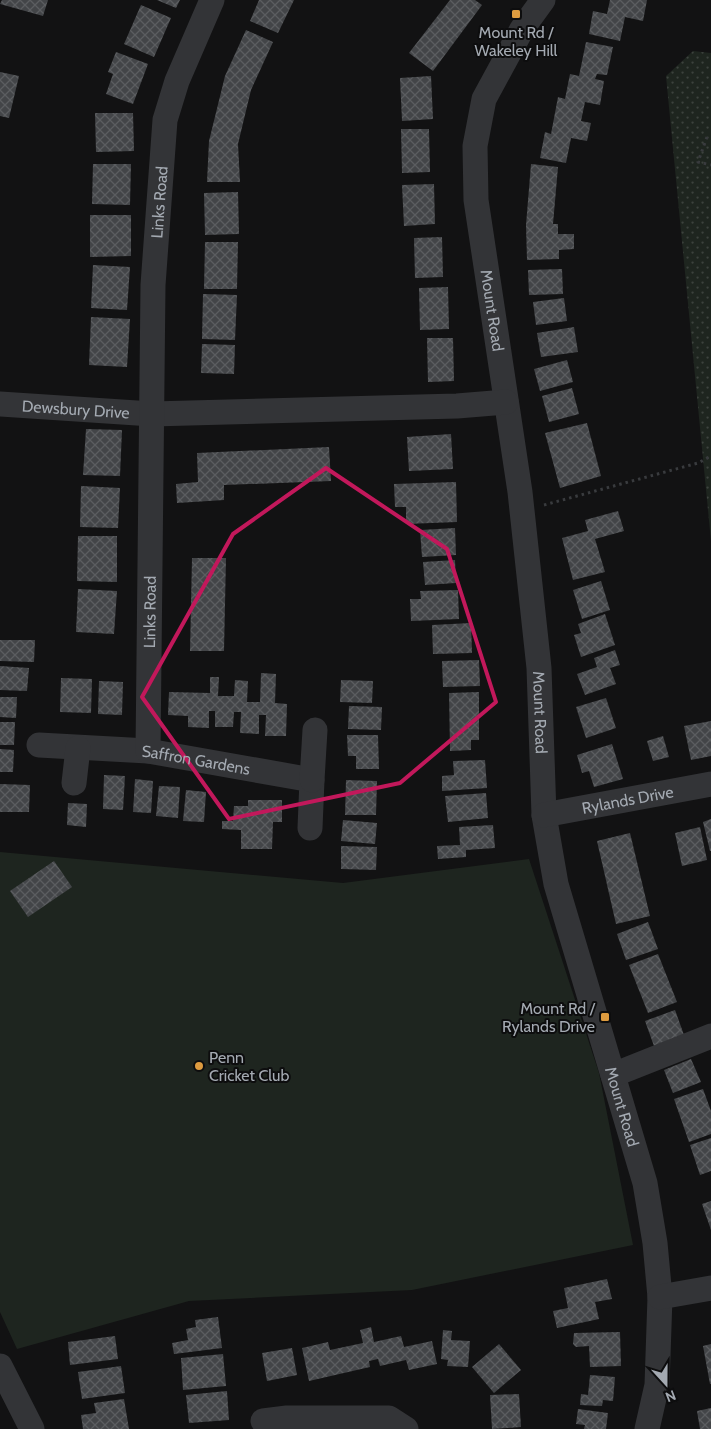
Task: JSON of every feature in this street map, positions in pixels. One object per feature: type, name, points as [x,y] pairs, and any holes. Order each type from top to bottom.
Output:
[{"type":"street","name":"Links Road","points":[[148,751],[153,285],[165,120],[177,81],[212,0]]},
{"type":"street","name":"Mount Road","points":[[543,0],[522,29],[484,99],[475,146],[476,200],[522,512],[539,668],[544,815],[556,884],[645,1183],[655,1243],[660,1297],[657,1385],[647,1429]]},
{"type":"street","points":[[152,414],[457,406],[506,402]]},
{"type":"street","name":"Dewsbury Drive","points":[[0,404],[152,414]]},
{"type":"street","points":[[310,828],[315,730]]},
{"type":"street","name":"Saffron Gardens","points":[[39,745],[148,751],[312,780]]},
{"type":"street","points":[[74,782],[78,748]]},
{"type":"street","name":"Rylands Drive","points":[[544,815],[711,784]]},
{"type":"street","points":[[613,1075],[711,1036]]},
{"type":"street","points":[[660,1297],[711,1288]]},
{"type":"street","points":[[0,1366],[32,1429]]},
{"type":"street","points":[[279,1423],[389,1418],[406,1429]]},
{"type":"path","points":[[707,137],[698,162],[711,165]]},
{"type":"path","points":[[522,512],[698,462],[711,456]]},
{"type":"highlighted area","points":[[326,468],[447,549],[496,702],[400,783],[229,819],[142,697],[233,534]]},
{"type":"shaded area","points":[[693,51],[711,53],[711,541],[666,76]]},
{"type":"shaded area","points":[[0,852],[343,883],[529,859],[599,1073],[633,1245],[412,1290],[189,1301],[17,1349],[0,1312]]},
{"type":"building","points":[[2,0],[48,0],[43,16],[0,4]]},
{"type":"building","points":[[157,0],[180,0],[176,8]]},
{"type":"building","points":[[259,0],[294,0],[278,33],[250,21]]},
{"type":"building","points":[[450,0],[475,0],[482,5],[433,71],[409,53]]},
{"type":"building","points":[[610,0],[647,0],[643,21],[625,17],[620,41],[589,34],[593,11],[607,14]]},
{"type":"building","points":[[141,5],[171,18],[154,57],[124,44]]},
{"type":"building","points":[[246,30],[273,42],[251,90],[238,144],[240,182],[207,182],[209,141],[225,76]]},
{"type":"building","points":[[586,42],[613,47],[607,75],[597,74],[595,79],[604,81],[600,105],[585,102],[581,121],[591,123],[587,141],[571,138],[566,163],[540,158],[545,132],[551,134],[558,97],[565,99],[570,74],[579,76]]},
{"type":"building","points":[[116,52],[148,64],[133,104],[106,94],[113,74],[108,72]]},
{"type":"building","points":[[0,72],[19,76],[9,118],[0,116]]},
{"type":"building","points":[[431,76],[433,119],[402,121],[400,78]]},
{"type":"building","points":[[95,113],[133,113],[134,151],[96,152]]},
{"type":"building","points":[[401,129],[429,129],[430,172],[402,173]]},
{"type":"building","points":[[93,164],[131,164],[130,205],[92,204]]},
{"type":"building","points":[[531,164],[558,167],[553,224],[558,224],[558,234],[574,234],[574,249],[559,250],[559,259],[527,260],[526,225]]},
{"type":"building","points":[[434,184],[435,224],[404,226],[402,185]]},
{"type":"building","points":[[238,192],[239,234],[205,235],[204,193]]},
{"type":"building","points":[[90,215],[131,215],[131,256],[90,257]]},
{"type":"building","points":[[442,237],[443,277],[415,278],[414,238]]},
{"type":"building","points":[[205,242],[238,242],[237,289],[204,289]]},
{"type":"building","points":[[93,265],[130,267],[127,310],[91,308]]},
{"type":"building","points":[[562,269],[563,294],[529,295],[528,270]]},
{"type":"building","points":[[448,287],[449,329],[420,330],[419,288]]},
{"type":"building","points":[[203,294],[237,295],[235,340],[202,339]]},
{"type":"building","points":[[564,298],[567,321],[536,325],[533,302]]},
{"type":"building","points":[[91,317],[130,319],[127,367],[89,365]]},
{"type":"building","points":[[574,327],[578,352],[541,357],[537,333]]},
{"type":"building","points":[[427,338],[453,338],[454,381],[428,382]]},
{"type":"building","points":[[202,344],[235,345],[234,374],[201,373]]},
{"type":"building","points":[[567,360],[573,382],[540,391],[534,369]]},
{"type":"building","points":[[572,388],[579,414],[549,422],[542,396]]},
{"type":"building","points":[[587,423],[601,476],[560,488],[545,433]]},
{"type":"building","points":[[86,429],[122,430],[120,476],[83,475]]},
{"type":"building","points":[[451,434],[453,469],[409,471],[407,437]]},
{"type":"building","points":[[329,447],[331,481],[224,485],[224,500],[177,503],[176,484],[198,482],[197,453]]},
{"type":"building","points":[[456,482],[457,522],[406,524],[406,507],[395,507],[394,484]]},
{"type":"building","points":[[81,486],[120,488],[118,528],[80,527]]},
{"type":"building","points":[[618,511],[624,531],[595,539],[605,572],[573,580],[562,538],[588,531],[585,520]]},
{"type":"building","points":[[455,528],[456,555],[422,557],[420,530]]},
{"type":"building","points":[[78,536],[117,536],[117,582],[77,581]]},
{"type":"building","points":[[192,558],[226,558],[224,651],[190,651]]},
{"type":"building","points":[[455,560],[456,583],[425,585],[423,562]]},
{"type":"building","points":[[601,581],[610,610],[582,619],[573,590]]},
{"type":"building","points":[[78,589],[117,591],[114,634],[76,632]]},
{"type":"building","points":[[458,590],[459,619],[411,621],[410,599],[421,599],[420,591]]},
{"type":"building","points":[[605,614],[615,645],[581,657],[574,635],[581,633],[578,624]]},
{"type":"building","points":[[471,623],[472,653],[433,654],[432,625]]},
{"type":"building","points":[[0,640],[35,640],[34,662],[0,661]]},
{"type":"building","points":[[615,650],[620,665],[610,668],[616,684],[585,695],[577,674],[597,667],[594,658]]},
{"type":"building","points":[[479,660],[480,686],[443,687],[442,661]]},
{"type":"building","points":[[0,666],[29,668],[27,691],[0,690]]},
{"type":"building","points":[[261,673],[276,674],[275,703],[287,704],[286,736],[265,736],[266,715],[259,715],[259,734],[240,733],[241,712],[234,712],[233,727],[215,727],[215,711],[209,711],[209,728],[188,727],[188,716],[168,715],[169,692],[210,693],[210,677],[219,677],[218,696],[234,696],[235,680],[248,681],[247,702],[260,702]]},
{"type":"building","points":[[61,678],[92,679],[91,713],[60,712]]},
{"type":"building","points":[[341,680],[373,681],[372,703],[340,702]]},
{"type":"building","points":[[99,681],[123,682],[122,715],[98,714]]},
{"type":"building","points":[[479,692],[479,740],[471,740],[471,750],[450,751],[449,693]]},
{"type":"building","points":[[0,697],[17,697],[16,718],[0,717]]},
{"type":"building","points":[[606,698],[616,728],[586,738],[576,707]]},
{"type":"building","points":[[349,706],[382,707],[381,730],[348,729]]},
{"type":"building","points":[[711,721],[711,756],[691,760],[684,726]]},
{"type":"building","points":[[0,722],[15,722],[14,745],[0,745]]},
{"type":"building","points":[[347,735],[378,735],[379,769],[356,769],[356,756],[348,756]]},
{"type":"building","points":[[663,736],[669,757],[653,761],[647,741]]},
{"type":"building","points":[[612,744],[623,779],[594,787],[589,771],[582,773],[577,755]]},
{"type":"building","points":[[0,749],[14,750],[13,772],[0,772]]},
{"type":"building","points":[[485,760],[487,788],[442,791],[442,776],[454,775],[453,761]]},
{"type":"building","points":[[104,775],[125,776],[123,810],[103,809]]},
{"type":"building","points":[[135,779],[153,781],[151,813],[133,812]]},
{"type":"building","points":[[346,780],[377,781],[376,815],[345,815]]},
{"type":"building","points":[[0,784],[30,785],[29,812],[0,812]]},
{"type":"building","points":[[159,786],[180,787],[178,818],[156,816]]},
{"type":"building","points":[[186,790],[206,792],[204,822],[183,821]]},
{"type":"building","points":[[486,793],[488,818],[448,822],[445,796]]},
{"type":"building","points":[[248,800],[282,800],[282,822],[273,822],[272,849],[241,849],[241,830],[222,829],[222,821],[233,821],[234,806],[248,806]]},
{"type":"building","points":[[68,803],[87,804],[86,827],[67,825]]},
{"type":"building","points":[[711,819],[711,851],[710,851],[703,822]]},
{"type":"building","points":[[343,820],[377,823],[375,844],[341,841]]},
{"type":"building","points":[[493,825],[495,848],[466,850],[466,857],[438,859],[437,846],[460,845],[459,827]]},
{"type":"building","points":[[700,827],[707,860],[682,866],[675,833]]},
{"type":"building","points":[[630,833],[650,916],[616,924],[597,841]]},
{"type":"building","points":[[341,846],[377,847],[376,870],[341,869]]},
{"type":"building","points":[[54,861],[72,887],[28,917],[10,891]]},
{"type":"building","points":[[648,922],[658,949],[626,960],[617,934]]},
{"type":"building","points":[[658,954],[677,1002],[648,1013],[629,965]]},
{"type":"building","points":[[675,1010],[684,1035],[654,1046],[645,1021]]},
{"type":"building","points":[[691,1059],[701,1082],[673,1093],[664,1070]]},
{"type":"building","points":[[703,1089],[711,1111],[711,1134],[689,1142],[674,1099]]},
{"type":"building","points":[[711,1138],[711,1171],[700,1175],[690,1145]]},
{"type":"building","points":[[711,1201],[711,1230],[702,1204]]},
{"type":"building","points":[[607,1279],[612,1299],[595,1302],[599,1319],[557,1328],[553,1311],[568,1308],[564,1288]]},
{"type":"building","points":[[218,1317],[222,1348],[174,1354],[172,1343],[188,1340],[186,1329],[196,1327],[195,1320]]},
{"type":"building","points":[[371,1327],[374,1342],[401,1336],[404,1347],[432,1341],[437,1364],[409,1370],[406,1360],[380,1366],[378,1359],[369,1361],[370,1367],[309,1381],[302,1348],[328,1342],[330,1350],[363,1343],[360,1330]]},
{"type":"building","points":[[443,1330],[452,1331],[451,1340],[470,1341],[468,1367],[447,1366],[448,1360],[441,1359]]},
{"type":"building","points":[[620,1332],[621,1366],[590,1367],[589,1346],[576,1347],[573,1344],[574,1333]]},
{"type":"building","points":[[115,1336],[118,1359],[70,1365],[68,1342]]},
{"type":"building","points":[[499,1344],[521,1370],[494,1393],[472,1367]]},
{"type":"building","points":[[711,1344],[711,1384],[710,1384],[703,1346]]},
{"type":"building","points":[[292,1348],[297,1375],[267,1381],[262,1353]]},
{"type":"building","points":[[223,1354],[226,1386],[183,1390],[181,1358]]},
{"type":"building","points":[[121,1366],[125,1393],[82,1399],[78,1372]]},
{"type":"building","points":[[590,1375],[615,1377],[613,1401],[603,1400],[602,1406],[580,1405],[581,1394],[588,1395]]},
{"type":"building","points":[[227,1391],[229,1420],[189,1423],[186,1395]]},
{"type":"building","points":[[519,1394],[521,1427],[492,1429],[490,1395]]},
{"type":"building","points":[[124,1399],[129,1429],[83,1429],[81,1415],[96,1413],[94,1403]]},
{"type":"building","points":[[711,1408],[711,1429],[700,1429],[697,1411]]},
{"type":"building","points":[[578,1409],[608,1413],[606,1429],[584,1429],[585,1425],[576,1424]]},
{"type":"place","name":"Mount Rd / Wakeley Hill","points":[[516,14]]},
{"type":"place","name":"Mount Rd / Rylands Drive","points":[[605,1017]]},
{"type":"place","name":"Penn Cricket Club","points":[[199,1066]]}]
